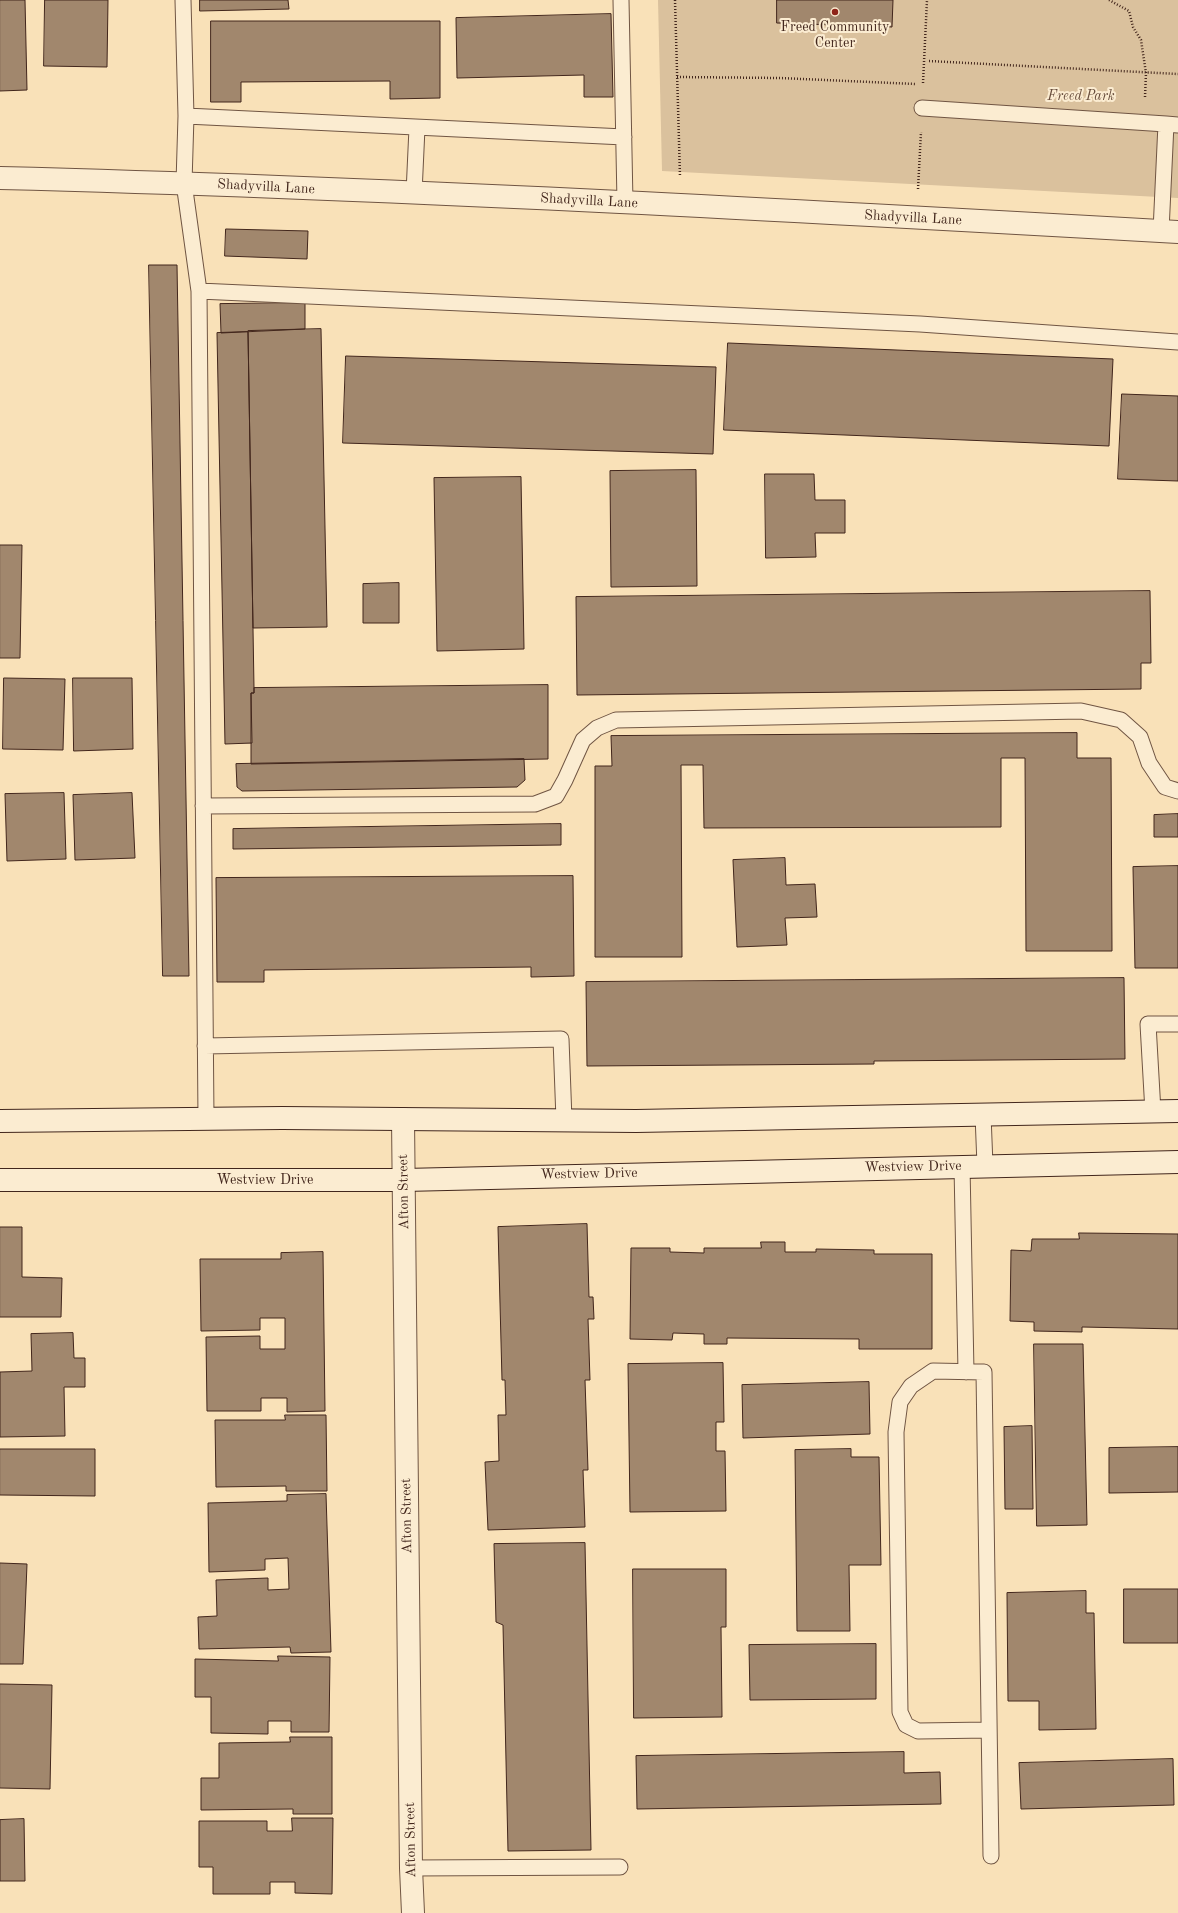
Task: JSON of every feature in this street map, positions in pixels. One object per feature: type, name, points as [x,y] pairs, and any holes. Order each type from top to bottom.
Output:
[{"type":"main road","name":"Shadyvilla Lane","points":[[0,178],[184,183],[625,202],[1170,232]]},
{"type":"main road","points":[[0,1120],[403,1119],[636,1121],[983,1116],[1178,1111]]},
{"type":"main road","name":"Afton Street","points":[[403,1119],[411,1868],[413,1913]]},
{"type":"main road","name":"Westview Drive","points":[[0,1180],[404,1180],[985,1165],[1178,1162]]},
{"type":"lane","points":[[183,0],[186,116],[184,183],[199,291],[206,1119]]},
{"type":"lane","points":[[621,0],[625,202]]},
{"type":"lane","points":[[922,108],[1172,125],[1170,232]]},
{"type":"lane","points":[[186,116],[624,137]]},
{"type":"lane","points":[[414,193],[417,128]]},
{"type":"lane","points":[[199,291],[920,324],[1178,342]]},
{"type":"lane","points":[[203,806],[535,804],[556,796],[583,740],[597,728],[616,720],[1073,711],[1081,711],[1121,720],[1140,737],[1149,763],[1165,787],[1178,790]]},
{"type":"lane","points":[[1153,1112],[1148,1024],[1178,1024]]},
{"type":"lane","points":[[205,1046],[561,1039],[564,1120]]},
{"type":"lane","points":[[983,1116],[985,1165]]},
{"type":"lane","points":[[962,1166],[966,1372]]},
{"type":"lane","points":[[989,1730],[918,1731],[906,1725],[900,1712],[896,1432],[900,1402],[911,1386],[933,1371],[984,1372],[991,1856]]},
{"type":"lane","points":[[411,1868],[620,1867]]},
{"type":"path","points":[[675,0],[679,206]]},
{"type":"path","points":[[1109,0],[1129,11],[1133,27],[1141,40],[1146,73],[1145,99]]},
{"type":"path","points":[[929,61],[1178,74]]},
{"type":"path","points":[[677,77],[780,78],[923,84]]},
{"type":"green space","name":"Freed Park","points":[[658,0],[1178,0],[1178,198],[662,171]]},
{"type":"building","points":[[0,0],[25,0],[27,90],[0,91]]},
{"type":"building","points":[[45,0],[108,0],[107,67],[44,66]]},
{"type":"building","points":[[200,0],[288,0],[289,9],[200,11]]},
{"type":"building","name":"Freed Community Center","points":[[777,0],[893,0],[892,27],[777,23]]},
{"type":"building","points":[[611,14],[613,97],[584,97],[584,75],[457,78],[456,18]]},
{"type":"building","points":[[211,21],[440,21],[440,98],[390,99],[390,81],[241,82],[241,102],[211,102]]},
{"type":"building","points":[[226,229],[308,231],[307,259],[225,256]]},
{"type":"building","points":[[149,265],[177,265],[189,976],[163,976]]},
{"type":"building","points":[[305,303],[305,329],[221,333],[220,304]]},
{"type":"building","points":[[321,329],[327,627],[253,628],[248,331]]},
{"type":"building","points":[[248,332],[254,688],[254,693],[251,693],[252,743],[225,744],[217,333]]},
{"type":"building","points":[[728,343],[1113,359],[1109,446],[724,430]]},
{"type":"building","points":[[346,356],[716,367],[713,454],[343,443]]},
{"type":"building","points":[[1122,394],[1178,396],[1178,481],[1118,479]]},
{"type":"building","points":[[696,470],[697,586],[611,587],[610,471]]},
{"type":"building","points":[[765,474],[814,474],[815,500],[845,500],[845,533],[815,533],[816,557],[766,558]]},
{"type":"building","points":[[521,477],[524,649],[437,651],[434,478]]},
{"type":"building","points":[[0,545],[22,545],[20,658],[0,658]]},
{"type":"building","points":[[399,583],[399,623],[363,623],[363,584]]},
{"type":"building","points":[[1150,591],[1151,663],[1141,663],[1141,689],[577,695],[576,597]]},
{"type":"building","points":[[4,678],[65,679],[63,750],[3,749]]},
{"type":"building","points":[[73,678],[132,678],[133,749],[74,751]]},
{"type":"building","points":[[548,685],[548,759],[251,764],[251,693],[254,693],[254,688]]},
{"type":"building","points":[[1077,733],[1077,758],[1111,758],[1112,951],[1026,951],[1025,758],[1001,758],[1001,827],[704,828],[703,765],[681,765],[682,957],[595,957],[595,766],[612,766],[611,736]]},
{"type":"building","points":[[524,759],[525,780],[517,787],[242,791],[237,787],[236,764]]},
{"type":"building","points":[[64,793],[66,859],[7,861],[5,794]]},
{"type":"building","points":[[132,793],[135,858],[75,860],[73,795]]},
{"type":"building","points":[[1178,814],[1178,837],[1154,837],[1154,815]]},
{"type":"building","points":[[561,824],[561,845],[233,849],[233,829]]},
{"type":"building","points":[[785,858],[786,885],[815,884],[817,917],[785,918],[787,945],[737,947],[733,860]]},
{"type":"building","points":[[1178,866],[1178,968],[1135,968],[1133,867]]},
{"type":"building","points":[[573,876],[574,976],[531,977],[531,967],[264,970],[264,982],[217,982],[216,878]]},
{"type":"building","points":[[1124,978],[1125,1059],[874,1061],[874,1064],[587,1066],[586,982]]},
{"type":"building","points":[[587,1224],[589,1297],[593,1297],[594,1319],[588,1319],[590,1380],[585,1380],[588,1470],[583,1470],[585,1527],[488,1530],[485,1462],[499,1461],[498,1415],[506,1415],[505,1380],[502,1380],[498,1227]]},
{"type":"building","points":[[0,1227],[22,1227],[22,1277],[62,1278],[61,1317],[0,1317]]},
{"type":"building","points":[[1079,1233],[1178,1234],[1178,1329],[1082,1327],[1082,1332],[1034,1331],[1034,1322],[1010,1321],[1011,1250],[1031,1251],[1032,1239],[1079,1239]]},
{"type":"building","points":[[761,1242],[785,1242],[785,1252],[816,1252],[816,1249],[874,1250],[874,1254],[932,1254],[932,1349],[859,1349],[859,1339],[727,1338],[727,1344],[704,1344],[704,1334],[673,1333],[672,1340],[630,1339],[631,1248],[670,1248],[670,1252],[704,1253],[704,1248],[761,1248]]},
{"type":"building","points":[[323,1252],[325,1411],[287,1412],[287,1398],[261,1398],[261,1411],[207,1411],[206,1337],[260,1336],[260,1349],[285,1349],[285,1318],[260,1318],[260,1330],[201,1331],[200,1259],[281,1259],[281,1253]]},
{"type":"building","points":[[73,1333],[74,1358],[85,1358],[85,1387],[64,1387],[65,1436],[0,1437],[0,1372],[32,1371],[31,1334]]},
{"type":"building","points":[[1034,1344],[1083,1344],[1087,1525],[1037,1526]]},
{"type":"building","points":[[723,1363],[724,1422],[716,1422],[716,1451],[725,1451],[726,1511],[630,1512],[628,1364]]},
{"type":"building","points":[[869,1382],[870,1434],[743,1438],[742,1385]]},
{"type":"building","points":[[285,1415],[326,1415],[327,1491],[286,1491],[286,1486],[216,1487],[215,1420],[285,1420]]},
{"type":"building","points":[[1032,1426],[1033,1509],[1005,1509],[1004,1427]]},
{"type":"building","points":[[1178,1447],[1178,1492],[1109,1493],[1109,1448]]},
{"type":"building","points":[[0,1449],[95,1449],[95,1496],[0,1495]]},
{"type":"building","points":[[851,1449],[851,1457],[879,1457],[881,1565],[849,1565],[850,1631],[797,1631],[795,1450]]},
{"type":"building","points":[[326,1494],[331,1652],[291,1653],[290,1647],[199,1649],[198,1617],[217,1616],[216,1580],[268,1578],[268,1590],[289,1589],[288,1558],[265,1559],[265,1570],[209,1572],[208,1503],[287,1501],[287,1495]]},
{"type":"building","points":[[585,1543],[591,1850],[508,1851],[503,1625],[496,1622],[494,1544]]},
{"type":"building","points":[[0,1563],[27,1564],[23,1664],[0,1664]]},
{"type":"building","points":[[633,1569],[726,1569],[726,1627],[721,1627],[722,1717],[634,1718]]},
{"type":"building","points":[[1124,1589],[1178,1589],[1178,1643],[1124,1643]]},
{"type":"building","points":[[1086,1591],[1086,1613],[1094,1613],[1096,1729],[1039,1730],[1039,1701],[1008,1701],[1007,1593]]},
{"type":"building","points":[[876,1644],[876,1699],[750,1700],[749,1645]]},
{"type":"building","points":[[278,1656],[330,1657],[329,1732],[291,1732],[291,1721],[268,1721],[268,1734],[211,1733],[211,1697],[195,1697],[195,1659],[278,1661]]},
{"type":"building","points":[[0,1684],[52,1685],[50,1789],[0,1788]]},
{"type":"building","points":[[290,1737],[332,1737],[332,1814],[293,1814],[293,1809],[201,1810],[201,1778],[219,1778],[219,1743],[290,1742]]},
{"type":"building","points":[[904,1752],[904,1773],[940,1772],[941,1804],[637,1809],[636,1756]]},
{"type":"building","points":[[1173,1759],[1174,1805],[1021,1809],[1019,1763]]},
{"type":"building","points":[[292,1818],[333,1818],[332,1894],[295,1893],[295,1882],[270,1882],[270,1894],[213,1894],[213,1867],[199,1867],[199,1821],[267,1821],[267,1831],[292,1831]]},
{"type":"building","points":[[24,1819],[25,1881],[0,1881],[0,1820]]},
{"type":"place","name":"Freed Community Center","points":[[835,12]]}]
